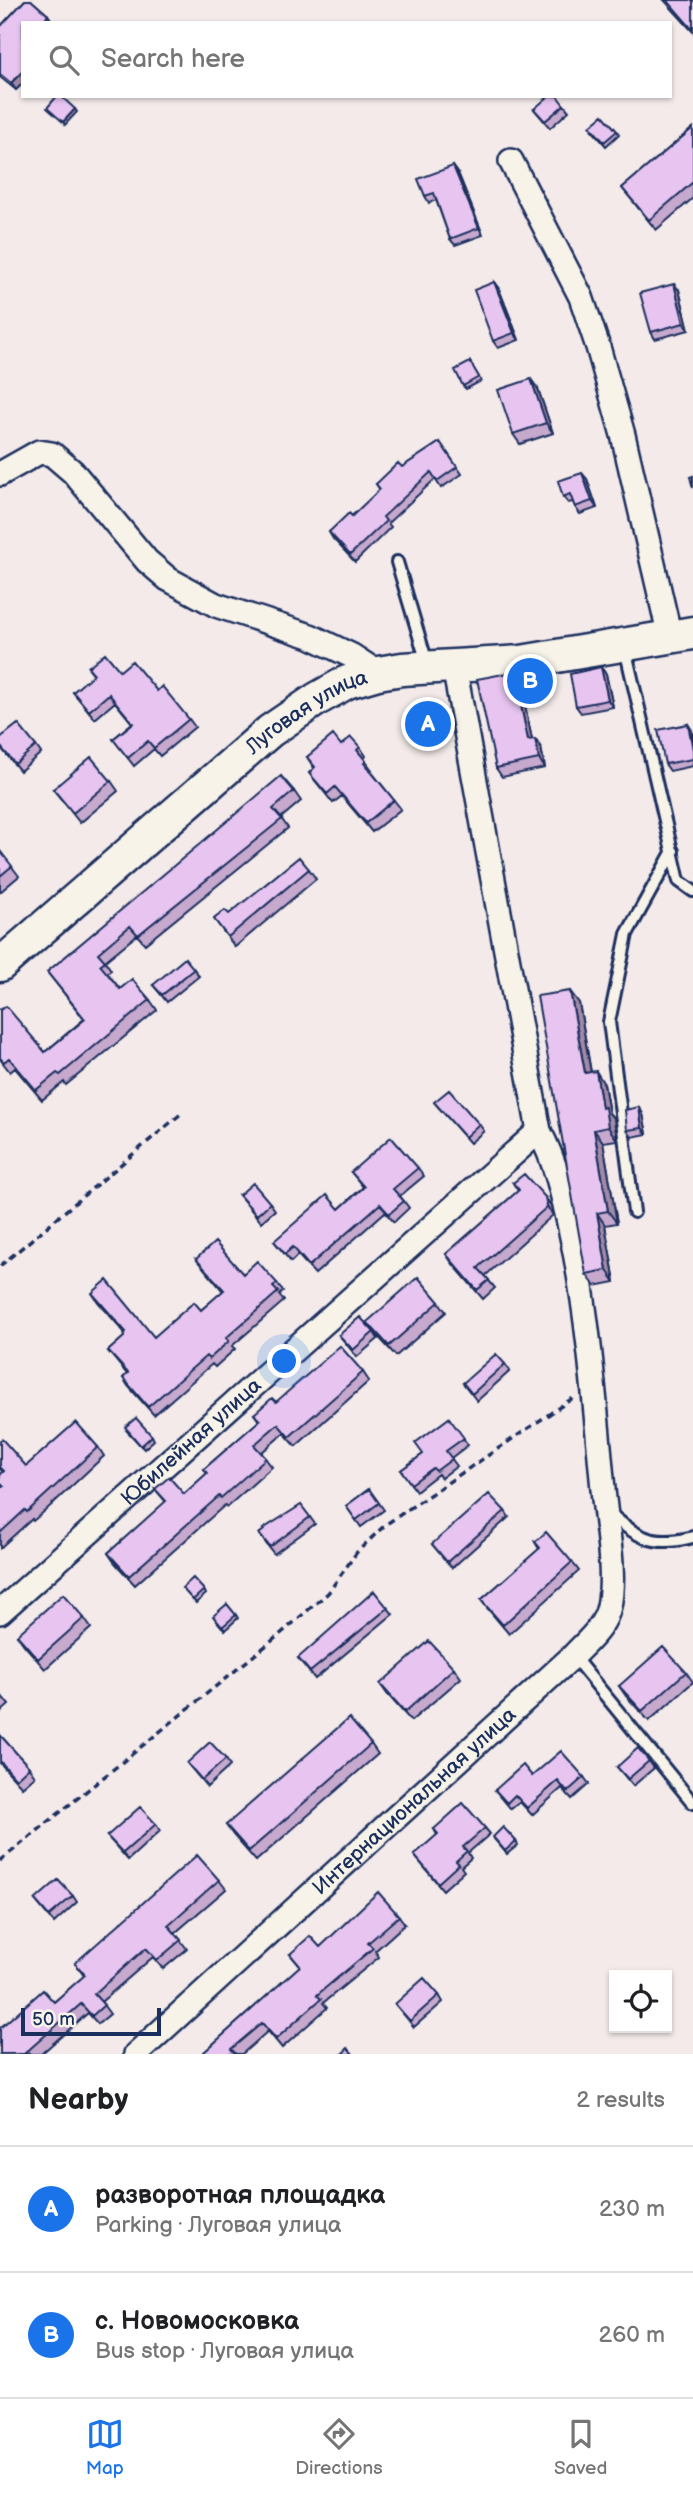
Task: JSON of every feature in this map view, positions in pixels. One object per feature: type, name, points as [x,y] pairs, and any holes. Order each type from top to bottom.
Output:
[{"type":"street","points":[[511,161],[581,297],[598,347],[681,635]]},
{"type":"street","points":[[0,474],[39,452],[52,454],[73,472],[147,561],[169,579],[216,605],[310,636],[352,656],[378,673]]},
{"type":"street","name":"Луговая улица","points":[[0,965],[270,730],[347,682],[402,669],[521,662],[681,635]]},
{"type":"street","name":"Интернациональная улица","points":[[136,2054],[573,1656],[605,1621],[610,1604],[611,1577],[582,1285],[551,1152],[539,1131],[441,667]]},
{"type":"street","name":"Юбилейная улица","points":[[0,1612],[539,1131]]},
{"type":"lane","points":[[397,562],[441,667]]},
{"type":"lane","points":[[624,645],[679,881],[693,891]]},
{"type":"lane","points":[[634,1212],[609,1022],[627,934],[673,851]]},
{"type":"lane","points":[[605,1509],[630,1530],[654,1542],[679,1541],[693,1537]]},
{"type":"lane","points":[[573,1656],[693,1803]]},
{"type":"path","points":[[0,1266],[182,1113]]},
{"type":"path","points":[[0,1861],[328,1593],[357,1552],[385,1525],[575,1397],[583,1394],[594,1395]]},
{"type":"building","points":[[25,0],[31,0],[48,15],[44,21],[21,21],[21,73],[11,83],[0,74],[0,27]]},
{"type":"building","points":[[667,0],[693,0],[693,30]]},
{"type":"building","points":[[55,98],[63,98],[75,109],[63,122],[47,108]]},
{"type":"building","points":[[547,98],[559,98],[564,105],[545,121],[534,109]]},
{"type":"building","points":[[603,115],[617,131],[604,142],[590,126]]},
{"type":"building","points":[[693,128],[693,182],[649,220],[622,188]]},
{"type":"building","points":[[453,166],[479,228],[450,239],[434,193],[425,196],[418,179]]},
{"type":"building","points":[[494,282],[514,333],[493,341],[474,290]]},
{"type":"building","points":[[674,284],[684,323],[651,332],[640,293]]},
{"type":"building","points":[[470,362],[479,377],[463,386],[455,370]]},
{"type":"building","points":[[531,379],[546,423],[513,434],[498,390]]},
{"type":"building","points":[[440,442],[457,467],[437,481],[431,472],[383,517],[386,521],[350,555],[329,532],[349,513],[352,516],[380,489],[376,484],[398,463],[402,467]]},
{"type":"building","points":[[582,473],[592,501],[575,507],[570,494],[563,497],[558,481]]},
{"type":"building","points":[[105,653],[120,671],[132,661],[157,691],[162,686],[189,719],[154,748],[148,741],[128,758],[113,739],[133,723],[109,694],[89,711],[73,692],[94,674],[88,667]]},
{"type":"building","points":[[601,667],[608,700],[576,706],[570,674]]},
{"type":"building","points":[[514,672],[528,740],[535,739],[539,759],[496,768],[477,679]]},
{"type":"building","points":[[18,724],[36,746],[15,764],[0,746],[0,738]]},
{"type":"building","points":[[688,724],[693,759],[665,764],[658,730]]},
{"type":"building","points":[[333,735],[341,745],[351,737],[360,747],[357,750],[366,761],[364,763],[394,800],[366,823],[335,787],[327,794],[309,773],[315,767],[307,757]]},
{"type":"building","points":[[91,757],[111,781],[73,813],[53,789]]},
{"type":"building","points":[[281,776],[294,791],[273,809],[282,819],[138,935],[130,926],[98,953],[105,961],[100,965],[120,989],[132,979],[150,1000],[60,1075],[57,1073],[36,1090],[9,1058],[4,1062],[0,1058],[0,1010],[6,1006],[45,1052],[85,1019],[47,972]]},
{"type":"building","points":[[0,851],[12,866],[0,876]]},
{"type":"building","points":[[299,857],[309,869],[228,937],[214,919],[225,910],[229,914]]},
{"type":"building","points":[[185,958],[194,969],[162,995],[153,985]]},
{"type":"building","points":[[570,991],[585,1073],[596,1071],[608,1127],[594,1130],[608,1211],[597,1213],[607,1270],[586,1274],[537,996]]},
{"type":"building","points":[[449,1090],[479,1124],[465,1137],[434,1102]]},
{"type":"building","points":[[639,1107],[642,1128],[627,1130],[625,1110]]},
{"type":"building","points":[[391,1137],[418,1168],[393,1189],[404,1201],[389,1214],[380,1204],[309,1266],[293,1247],[285,1254],[274,1241],[327,1195],[339,1209],[364,1187],[351,1172]]},
{"type":"building","points":[[524,1174],[545,1197],[547,1207],[478,1268],[489,1280],[477,1290],[446,1254],[519,1190],[513,1183]]},
{"type":"building","points":[[253,1183],[270,1203],[257,1215],[239,1195]]},
{"type":"building","points":[[215,1242],[243,1274],[257,1261],[277,1283],[273,1287],[278,1292],[226,1338],[229,1341],[209,1359],[206,1356],[148,1407],[123,1378],[128,1373],[108,1351],[126,1332],[92,1293],[107,1280],[154,1337],[194,1302],[201,1310],[224,1290],[196,1259]]},
{"type":"building","points":[[418,1277],[439,1302],[389,1346],[367,1322]]},
{"type":"building","points":[[360,1317],[374,1332],[353,1350],[339,1335]]},
{"type":"building","points":[[340,1346],[363,1372],[289,1437],[278,1424],[254,1445],[266,1458],[129,1576],[108,1553],[166,1501],[155,1489],[169,1477],[184,1494],[207,1473],[204,1469],[260,1420],[254,1414],[272,1398],[276,1402]]},
{"type":"building","points":[[496,1354],[505,1364],[472,1394],[463,1383]]},
{"type":"building","points":[[136,1418],[152,1436],[141,1446],[125,1427]]},
{"type":"building","points":[[449,1418],[464,1438],[446,1451],[452,1459],[436,1471],[433,1468],[411,1484],[401,1470],[423,1454],[415,1443]]},
{"type":"building","points":[[76,1422],[98,1447],[0,1533],[0,1489],[4,1486],[0,1482],[0,1475],[4,1471],[0,1467],[0,1441],[2,1439],[26,1466]]},
{"type":"building","points":[[369,1489],[379,1503],[356,1520],[346,1506]]},
{"type":"building","points":[[489,1494],[505,1511],[447,1562],[432,1544]]},
{"type":"building","points":[[301,1505],[310,1517],[270,1547],[259,1534]]},
{"type":"building","points":[[546,1532],[572,1562],[503,1625],[481,1600],[540,1548],[535,1542]]},
{"type":"building","points":[[193,1578],[204,1590],[193,1600],[182,1588]]},
{"type":"building","points":[[374,1591],[388,1608],[310,1672],[298,1658]]},
{"type":"building","points":[[63,1594],[84,1618],[38,1659],[17,1635]]},
{"type":"building","points":[[227,1604],[236,1615],[222,1627],[213,1616]]},
{"type":"building","points":[[429,1641],[454,1668],[405,1712],[380,1684]]},
{"type":"building","points":[[663,1647],[686,1672],[642,1711],[619,1686]]},
{"type":"building","points":[[349,1718],[371,1744],[249,1851],[226,1825]]},
{"type":"building","points":[[0,1735],[29,1767],[16,1779],[0,1761]]},
{"type":"building","points":[[210,1742],[226,1759],[202,1780],[187,1763]]},
{"type":"building","points":[[638,1748],[649,1761],[628,1779],[617,1767]]},
{"type":"building","points":[[561,1751],[584,1777],[567,1792],[558,1781],[527,1808],[515,1795],[507,1803],[495,1790],[523,1765],[532,1776]]},
{"type":"building","points":[[463,1803],[485,1828],[463,1847],[467,1851],[456,1861],[459,1864],[438,1883],[414,1855],[438,1834],[434,1829]]},
{"type":"building","points":[[140,1807],[156,1824],[123,1853],[107,1836]]},
{"type":"building","points":[[503,1827],[516,1841],[505,1851],[493,1837]]},
{"type":"building","points":[[197,1855],[219,1880],[168,1925],[181,1940],[157,1960],[146,1948],[94,1994],[104,2005],[92,2016],[81,2004],[24,2054],[0,2054],[0,2028],[43,1990],[54,2002],[85,1975],[75,1963]]},
{"type":"building","points":[[58,1880],[73,1896],[49,1916],[35,1900]]},
{"type":"building","points":[[378,1892],[399,1916],[368,1943],[373,1948],[317,1995],[321,1999],[276,2039],[262,2023],[231,2049],[236,2054],[202,2054],[300,1966],[290,1954],[310,1936],[320,1947]]},
{"type":"building","points":[[424,1978],[439,1995],[410,2021],[395,2004]]},
{"type":"building","points":[[348,2048],[353,2054],[342,2054]]},
{"type":"place","name":"с. Новомосковка","points":[[530,681]]},
{"type":"place","name":"разворотная площадка","points":[[428,724]]}]
